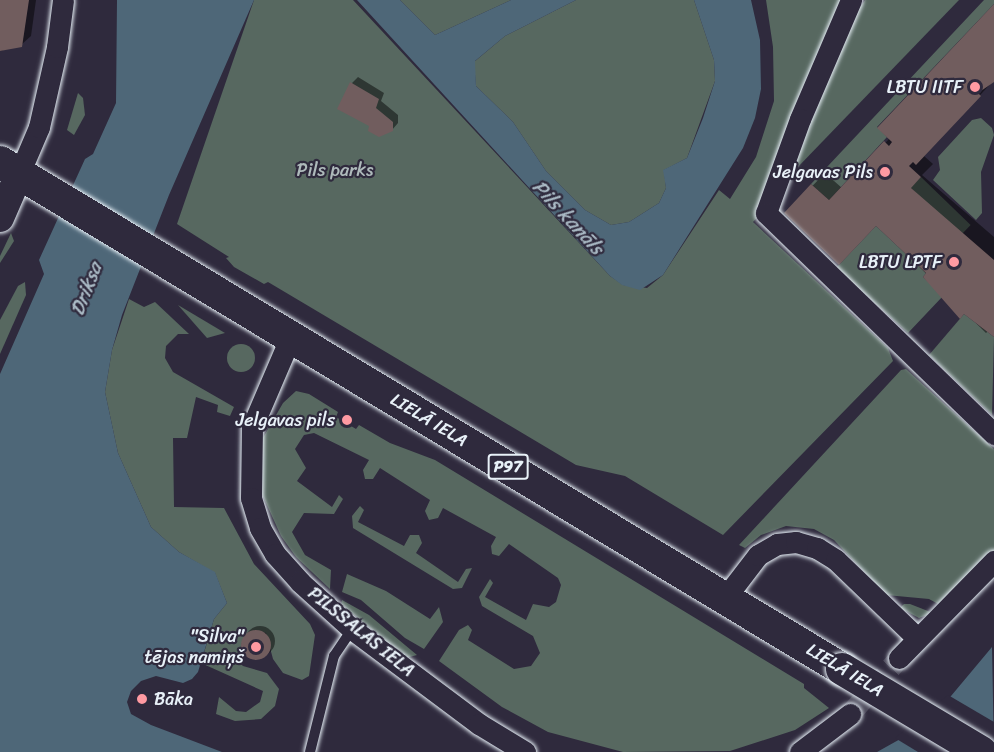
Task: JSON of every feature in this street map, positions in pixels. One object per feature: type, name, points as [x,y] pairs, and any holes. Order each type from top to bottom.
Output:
[{"type":"main road","name":"LIELĀ IELA","points":[[10,168],[981,752]]},
{"type":"street","points":[[0,218],[10,168],[39,127],[57,47],[63,0]]},
{"type":"street","points":[[851,0],[800,119],[766,213],[908,354],[994,434]]},
{"type":"street","name":"PILSSALAS IELA","points":[[291,336],[252,427],[251,498],[260,528],[275,554],[352,629],[479,724],[525,752]]},
{"type":"street","points":[[725,598],[758,555],[777,544],[796,542],[817,548],[836,560],[917,638]]},
{"type":"street","points":[[899,658],[994,561]]},
{"type":"street","points":[[800,752],[850,714]]},
{"type":"lane","points":[[311,747],[334,656],[352,629]]},
{"type":"green space","name":"Pils parks","points":[[254,0],[353,0],[610,276],[623,285],[647,288],[663,275],[719,190],[730,199],[756,157],[774,101],[773,47],[766,0],[845,0],[764,210],[753,222],[888,348],[893,361],[723,535],[625,476],[576,465],[268,282],[264,284],[234,267],[226,258],[229,257],[177,224]]},
{"type":"green space","points":[[400,0],[511,0],[435,35]]},
{"type":"green space","points":[[576,0],[694,0],[714,60],[715,81],[687,158],[664,170],[666,188],[659,203],[629,222],[611,225],[585,210],[546,171],[513,122],[476,86],[474,62],[505,36]]},
{"type":"green space","points":[[865,0],[959,0],[796,169],[790,167],[857,12]]},
{"type":"green space","points":[[984,0],[994,0],[994,4],[877,127],[887,137],[829,200],[811,184]]},
{"type":"green space","points":[[78,93],[83,98],[85,115],[74,135],[67,130]]},
{"type":"green space","points":[[981,118],[992,128],[994,135],[981,172],[982,213],[976,220],[933,180],[940,170],[938,157],[972,120]]},
{"type":"green space","points":[[921,177],[971,225],[960,236],[911,188]]},
{"type":"green space","points":[[876,226],[926,273],[923,277],[943,296],[908,333],[836,268]]},
{"type":"green space","points":[[11,233],[14,241],[0,263],[0,256]]},
{"type":"green space","points":[[25,282],[26,295],[0,354],[0,320],[18,286]]},
{"type":"green space","points":[[129,299],[144,307],[155,302],[189,334],[178,334],[166,346],[165,358],[173,372],[234,407],[230,416],[217,412],[218,405],[196,397],[187,438],[173,438],[174,507],[224,508],[254,564],[310,624],[315,635],[309,676],[302,680],[283,673],[273,659],[266,633],[255,630],[243,639],[237,660],[243,666],[267,673],[279,689],[275,706],[261,719],[235,721],[216,714],[219,697],[236,711],[246,712],[260,702],[263,691],[201,663],[214,619],[227,603],[215,573],[179,552],[151,527],[118,453],[105,392],[112,350]]},
{"type":"green space","points":[[178,305],[225,333],[207,338]]},
{"type":"green space","points":[[964,314],[994,337],[992,415],[929,355]]},
{"type":"green space","points":[[241,344],[251,348],[255,358],[251,368],[241,372],[231,368],[227,358],[231,348]]},
{"type":"green space","points":[[906,369],[994,449],[994,552],[940,605],[929,599],[886,595],[834,540],[814,529],[786,526],[761,535],[745,548],[739,545],[901,370]]},
{"type":"green space","points":[[296,391],[309,394],[338,412],[336,417],[356,429],[359,425],[390,443],[435,460],[804,684],[804,688],[829,708],[795,730],[730,751],[623,752],[548,732],[502,707],[439,661],[459,630],[468,625],[472,630],[468,640],[514,669],[531,666],[540,653],[533,636],[482,606],[479,597],[490,579],[493,583],[485,597],[526,620],[533,604],[549,607],[556,602],[561,585],[558,578],[509,544],[499,556],[492,554],[491,546],[496,537],[443,508],[438,518],[429,520],[425,511],[430,500],[380,468],[373,479],[365,479],[363,470],[369,460],[314,433],[304,435],[295,449],[306,468],[297,481],[332,507],[339,495],[343,499],[334,514],[304,513],[292,532],[305,555],[331,570],[330,589],[296,557],[281,536],[262,494],[258,468],[260,443],[283,403]]},
{"type":"green space","points":[[360,506],[364,510],[358,522],[404,546],[410,535],[419,535],[422,543],[416,553],[458,582],[466,569],[472,568],[462,588],[453,589],[353,528],[352,516]]},
{"type":"green space","points":[[347,574],[386,591],[430,619],[439,607],[443,622],[424,649],[405,638],[361,600],[342,592]]},
{"type":"green space","points":[[342,600],[369,615],[417,655],[406,658],[341,604]]},
{"type":"green space","points":[[904,604],[933,613],[919,618],[900,608]]},
{"type":"water","name":"Driksa","points":[[117,0],[254,0],[169,195],[122,315],[112,350],[105,392],[118,453],[151,527],[179,552],[215,572],[227,603],[214,619],[198,672],[192,679],[183,683],[156,676],[141,681],[131,691],[127,702],[131,714],[151,725],[222,752],[0,752],[0,374],[44,274],[39,260],[85,159],[93,154],[116,103]]},
{"type":"water","name":"Pils kanāls","points":[[357,0],[400,0],[435,35],[511,0],[576,0],[505,36],[475,61],[476,86],[513,122],[546,171],[585,210],[611,225],[629,222],[659,203],[666,188],[663,170],[687,158],[703,118],[715,81],[714,60],[694,0],[751,0],[760,40],[761,89],[755,118],[743,148],[663,275],[640,290],[622,285],[610,276]]},
{"type":"water","points":[[992,647],[994,752],[877,752],[911,733],[946,702]]},
{"type":"pier","points":[[948,695],[994,722],[994,752],[918,752],[895,738]]},
{"type":"building","points":[[0,0],[29,0],[22,47],[0,51]]},
{"type":"building","name":"Jelgavas Pils","points":[[994,4],[994,82],[978,93],[981,96],[916,165],[913,162],[909,166],[921,177],[911,188],[994,260],[994,337],[964,314],[960,319],[923,277],[926,273],[876,226],[839,265],[784,213],[811,184],[829,200],[884,141],[889,146],[892,142],[877,128]]},
{"type":"building","points":[[350,82],[379,99],[376,108],[393,122],[393,131],[379,137],[368,131],[369,126],[337,109]]},
{"type":"building","name":"\"Silva\" tējas namiņš","points":[[256,630],[262,631],[270,639],[270,651],[262,659],[256,660],[250,659],[242,651],[241,645],[242,639],[250,631]]},
{"type":"tunnel","points":[[850,714],[899,658]]},
{"type":"place","name":"LBTU IITF","points":[[975,87]]},
{"type":"place","name":"Jelgavas Pils","points":[[885,172]]},
{"type":"place","name":"LBTU LPTF","points":[[954,262]]},
{"type":"place","name":"Jelgavas pils","points":[[347,420]]},
{"type":"place","name":"\"Silva\" tējas namiņš","points":[[256,647]]},
{"type":"place","name":"Bāka","points":[[142,699]]}]
